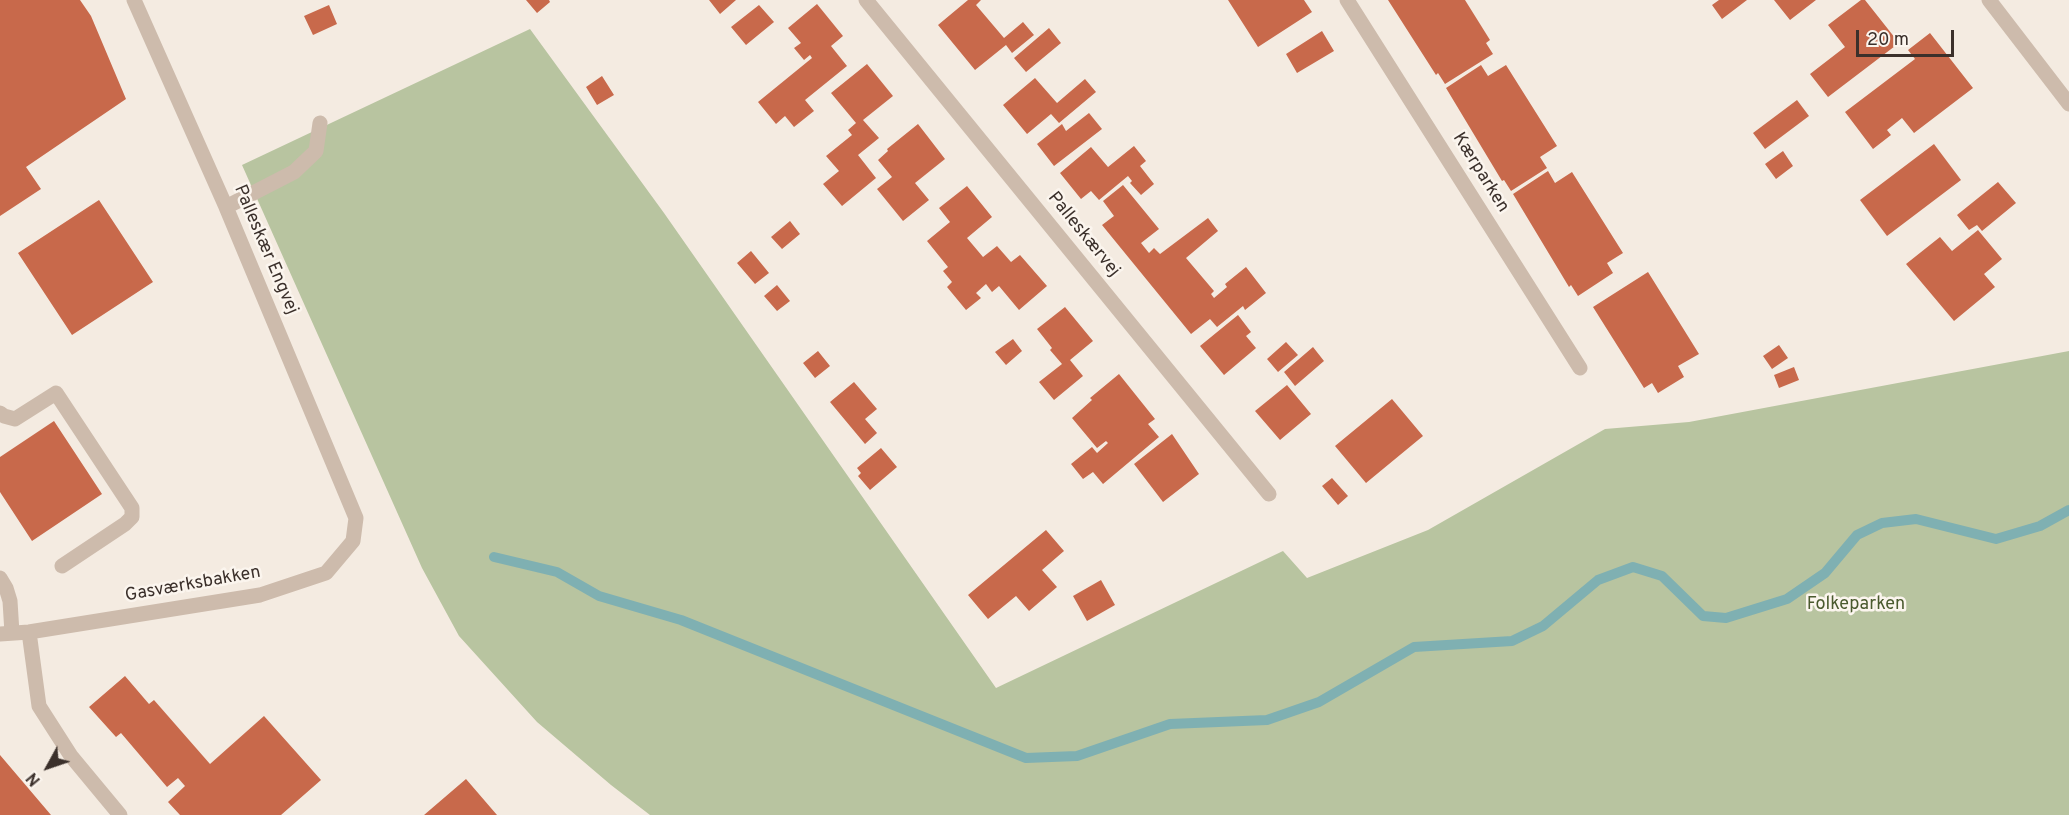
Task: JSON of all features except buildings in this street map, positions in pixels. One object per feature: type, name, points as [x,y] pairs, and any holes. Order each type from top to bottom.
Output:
[{"type":"street","name":"Palleskær Engvej","points":[[134,0],[226,207],[356,518]]},
{"type":"street","name":"Palleskærvej","points":[[866,0],[1269,494]]},
{"type":"street","name":"Kærparken","points":[[1347,0],[1580,368]]},
{"type":"street","points":[[1989,0],[2069,104]]},
{"type":"street","points":[[226,207],[294,172],[316,151],[320,123]]},
{"type":"street","points":[[0,413],[15,419],[56,393],[132,508],[132,517],[125,524],[62,566]]},
{"type":"street","name":"Gasværksbakken","points":[[6,633],[29,632],[260,595],[326,573],[353,541],[356,518]]},
{"type":"street","points":[[0,578],[10,601],[6,633]]},
{"type":"street","points":[[29,632],[39,706],[71,756],[120,815]]},
{"type":"green space","name":"Folkeparken","points":[[530,29],[664,213],[996,688],[1283,551],[1307,578],[1428,530],[1605,429],[1689,422],[2069,351],[2069,815],[650,815],[537,722],[459,636],[422,568],[242,165]]},
{"type":"waterway","points":[[494,557],[557,572],[599,596],[681,620],[1026,758],[1077,756],[1170,724],[1267,720],[1319,702],[1414,647],[1512,641],[1543,626],[1598,580],[1633,567],[1662,576],[1703,616],[1726,618],[1787,599],[1825,573],[1857,535],[1882,523],[1916,519],[1996,539],[2040,526],[2069,510]]}]
